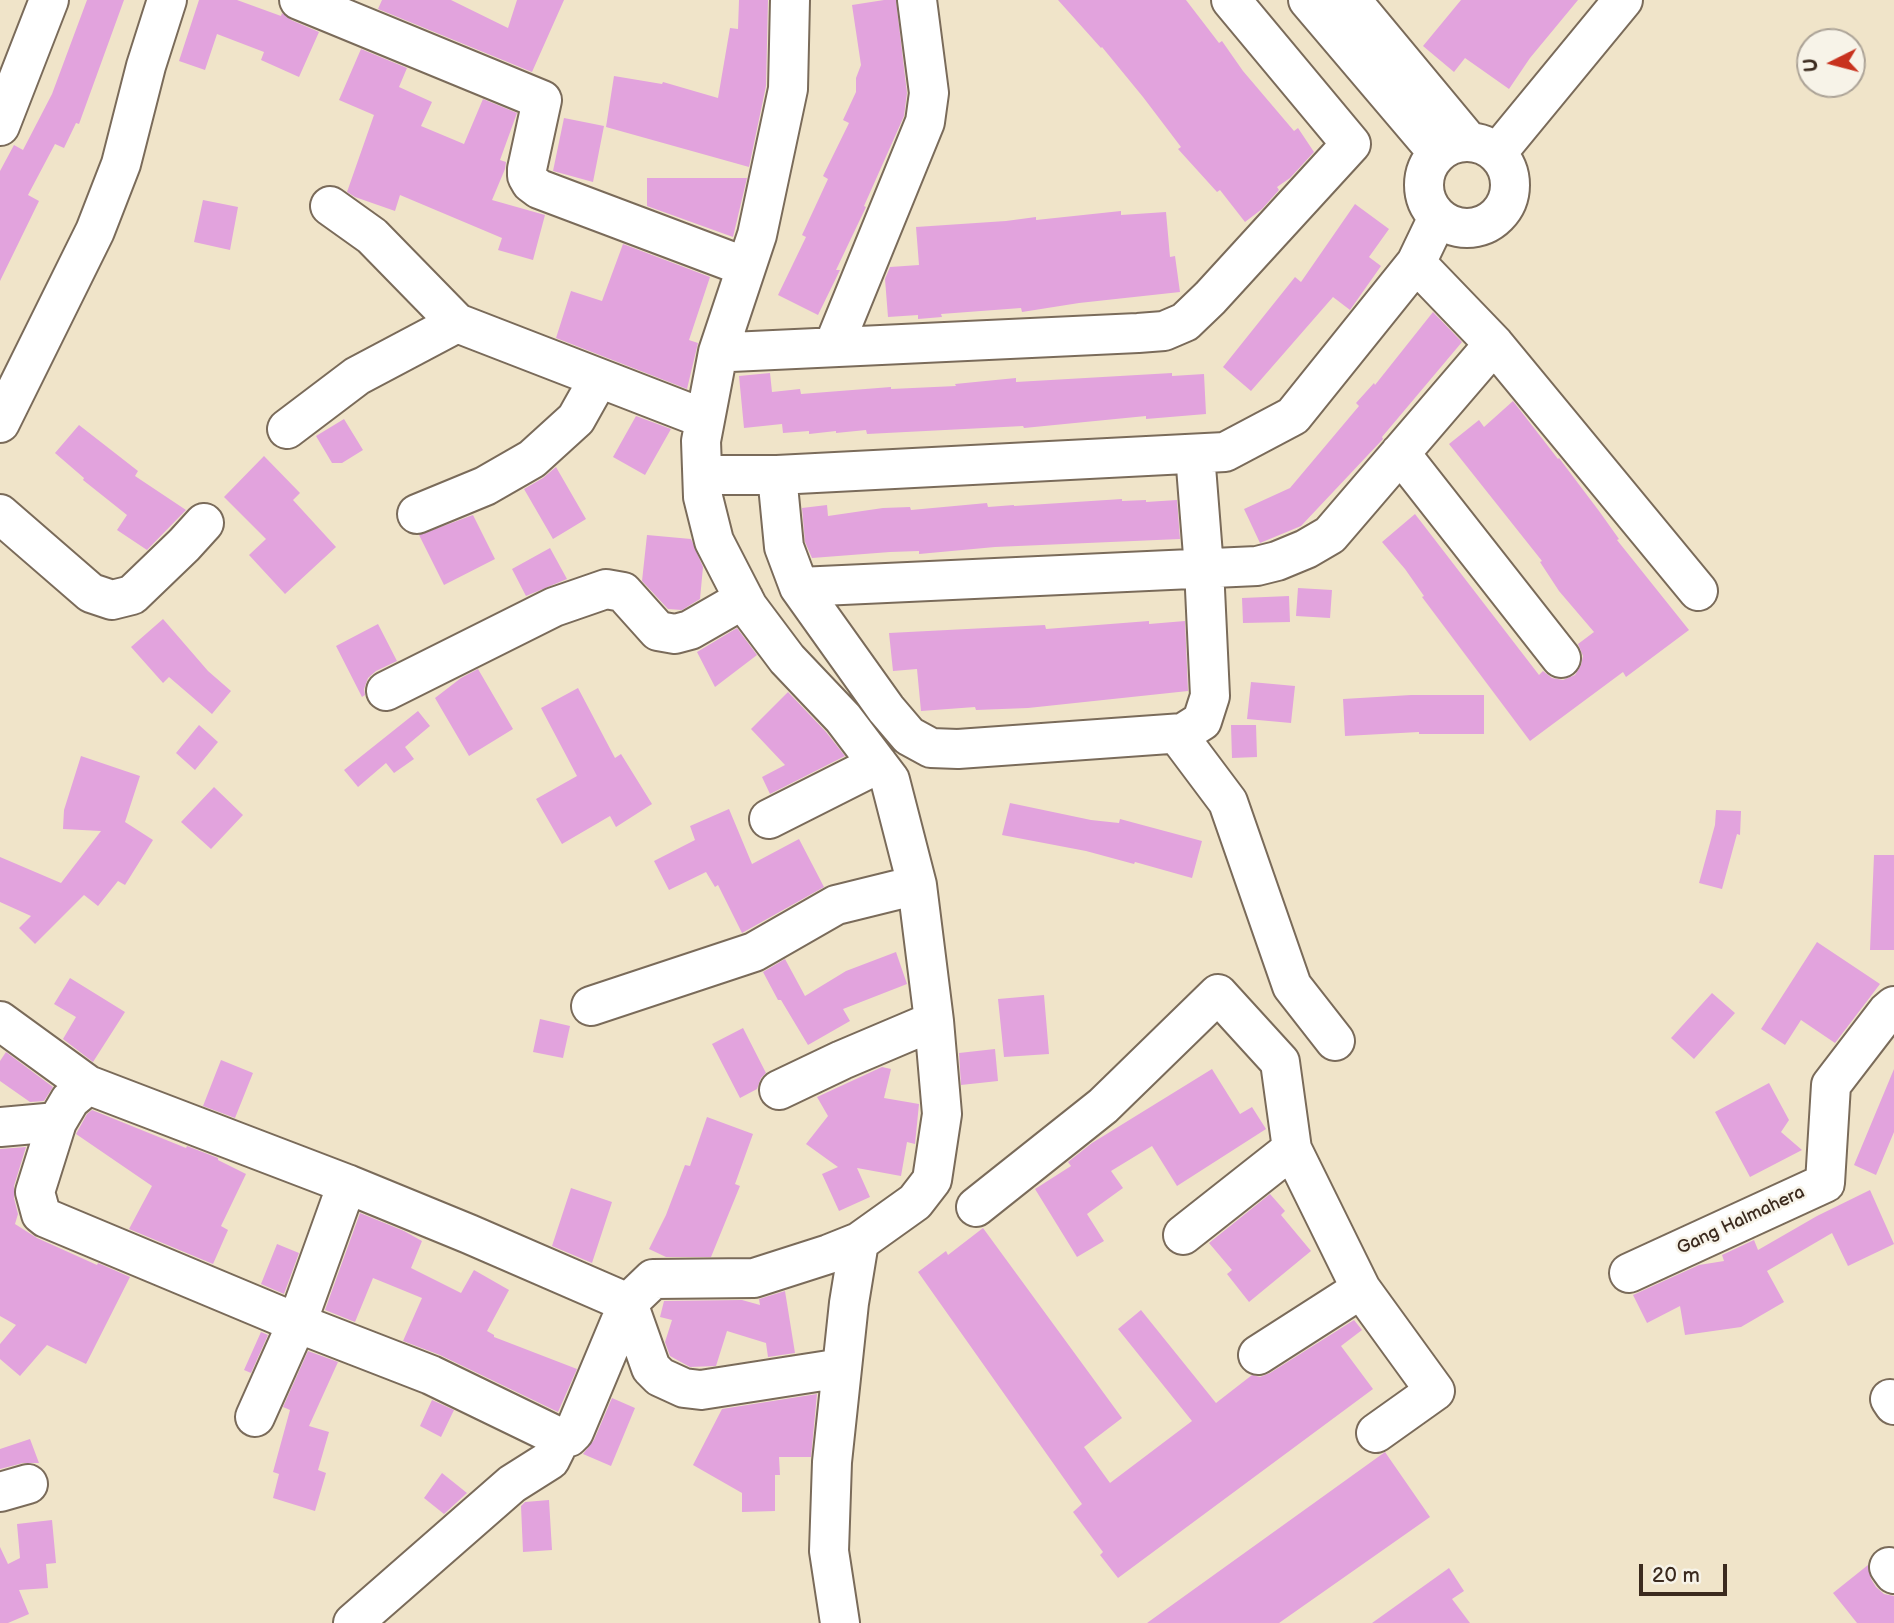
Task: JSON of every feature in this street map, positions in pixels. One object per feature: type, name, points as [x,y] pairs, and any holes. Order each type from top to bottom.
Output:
[{"type":"street","points":[[0,126],[49,0]]},
{"type":"street","points":[[0,423],[104,209],[121,164],[146,66],[167,0]]},
{"type":"street","points":[[299,0],[542,100],[527,169],[531,183],[746,267]]},
{"type":"street","points":[[88,1085],[70,1100],[57,1122],[35,1192],[41,1214],[53,1222],[297,1323],[431,1375],[561,1438],[569,1437],[574,1432],[628,1303],[653,1279],[754,1278],[829,1254],[859,1242],[915,1202],[932,1180],[942,1114],[934,1021],[917,885],[890,780],[843,718],[788,659],[744,599],[714,541],[703,497],[701,441],[718,352],[757,235],[788,89],[790,0]]},
{"type":"street","points":[[834,345],[925,122],[929,93],[917,0]]},
{"type":"street","points":[[731,352],[834,345],[1138,333],[1164,331],[1185,322],[1351,144],[1231,0]]},
{"type":"street","points":[[1308,0],[1468,149],[1507,167],[1511,183],[1508,200],[1499,215],[1486,225],[1469,228],[1453,226],[1438,217],[1428,202],[1424,185],[1428,167],[1468,149],[1623,0]]},
{"type":"street","points":[[1351,0],[1468,149]]},
{"type":"street","points":[[330,206],[372,236],[457,323],[705,419]]},
{"type":"street","points":[[718,475],[777,475],[1225,452],[1293,416],[1416,263],[1438,217]]},
{"type":"street","points":[[1416,263],[1494,344],[1699,591]]},
{"type":"street","points":[[287,429],[357,376],[457,323]]},
{"type":"street","points":[[799,587],[1257,566],[1277,561],[1329,535],[1494,344]]},
{"type":"street","points":[[418,514],[485,486],[532,459],[576,419],[599,378]]},
{"type":"street","points":[[1401,453],[1561,658]]},
{"type":"street","points":[[777,475],[783,547],[799,587],[886,709],[909,736],[931,748],[958,749],[1177,734],[1202,721],[1210,696],[1195,454]]},
{"type":"street","points":[[0,514],[91,593],[112,600],[132,595],[204,523]]},
{"type":"street","points":[[387,691],[554,607],[606,589],[623,592],[658,631],[675,634],[690,630],[744,599]]},
{"type":"street","points":[[1177,734],[1228,803],[1292,986],[1335,1041]]},
{"type":"street","points":[[769,819],[878,764]]},
{"type":"street","points":[[591,1006],[754,952],[836,905],[917,885]]},
{"type":"street","points":[[976,1207],[1103,1106],[1218,994],[1280,1062],[1292,1149],[1361,1289],[1435,1391],[1376,1433]]},
{"type":"street","name":"Gang Halmahera","points":[[1629,1273],[1825,1183],[1832,1085],[1894,1006]]},
{"type":"street","points":[[0,1021],[88,1085],[347,1184],[628,1303],[651,1368],[660,1377],[684,1388],[701,1390],[842,1368]]},
{"type":"street","points":[[779,1090],[934,1021]]},
{"type":"street","points":[[0,1127],[57,1122]]},
{"type":"street","points":[[1183,1235],[1292,1149]]},
{"type":"street","points":[[256,1417],[297,1323],[347,1184]]},
{"type":"street","points":[[840,1623],[829,1552],[832,1462],[849,1303],[859,1242]]},
{"type":"street","points":[[1258,1355],[1361,1289]]},
{"type":"street","points":[[354,1623],[512,1484],[550,1460],[561,1438]]},
{"type":"building","points":[[87,0],[124,0],[79,124],[76,123],[64,148],[55,144],[28,195],[39,201],[0,281],[0,171],[14,145],[23,150],[52,94]]},
{"type":"building","points":[[199,0],[237,0],[281,16],[282,13],[291,20],[319,32],[299,77],[261,60],[264,52],[217,34],[205,70],[179,61]]},
{"type":"building","points":[[382,0],[451,0],[508,28],[517,0],[564,0],[532,72],[378,9]]},
{"type":"building","points":[[739,0],[768,0],[766,86],[749,167],[606,127],[614,76],[662,84],[663,82],[718,98],[730,28],[738,29]]},
{"type":"building","points":[[896,0],[907,93],[904,116],[836,270],[840,270],[818,315],[778,295],[806,237],[802,235],[828,179],[823,176],[849,123],[843,120],[856,92],[856,78],[861,65],[852,5]]},
{"type":"building","points":[[1058,0],[1186,0],[1294,131],[1298,128],[1314,152],[1290,178],[1277,187],[1279,190],[1262,209],[1245,222],[1220,190],[1217,192],[1178,149],[1181,147],[1143,97],[1102,47]]},
{"type":"building","points":[[1461,0],[1578,0],[1530,58],[1509,89],[1465,58],[1454,72],[1423,46]]},
{"type":"building","points":[[361,49],[407,68],[399,87],[432,102],[421,126],[464,144],[483,99],[517,113],[500,160],[506,162],[505,169],[492,200],[545,215],[533,260],[498,250],[502,238],[400,195],[395,211],[347,192],[374,115],[339,100]]},
{"type":"building","points":[[564,118],[604,126],[593,182],[553,171]]},
{"type":"building","points":[[647,178],[747,178],[733,237],[647,206]]},
{"type":"building","points":[[203,200],[238,207],[230,250],[194,242]]},
{"type":"building","points":[[1355,204],[1389,229],[1369,257],[1381,266],[1350,310],[1333,297],[1251,391],[1223,367],[1295,277],[1301,282]]},
{"type":"building","points":[[1121,211],[1121,215],[1166,212],[1170,257],[1175,256],[1180,292],[1022,312],[1021,308],[941,314],[942,317],[918,319],[918,315],[888,317],[885,279],[890,267],[919,265],[916,227],[1036,217],[1036,220]]},
{"type":"building","points":[[623,244],[710,277],[689,340],[698,343],[687,389],[556,338],[571,291],[602,301]]},
{"type":"building","points":[[1433,312],[1462,342],[1383,439],[1301,526],[1260,543],[1244,509],[1290,488],[1359,406],[1356,403],[1374,383],[1375,385]]},
{"type":"building","points":[[770,373],[772,392],[800,389],[801,394],[891,387],[956,386],[955,384],[1016,378],[1016,382],[1172,373],[1172,376],[1204,374],[1206,414],[1146,419],[1146,416],[1024,428],[867,434],[866,430],[783,433],[782,424],[744,428],[739,376]]},
{"type":"building","points":[[1513,401],[1599,511],[1619,539],[1617,540],[1689,630],[1626,677],[1623,672],[1530,741],[1422,597],[1424,596],[1405,569],[1382,542],[1415,514],[1539,675],[1543,671],[1552,678],[1563,680],[1575,675],[1583,656],[1578,644],[1594,632],[1559,591],[1540,562],[1542,561],[1449,444],[1479,420],[1484,427]]},
{"type":"building","points":[[636,416],[671,429],[645,475],[613,457]]},
{"type":"building","points":[[344,419],[363,450],[342,463],[332,463],[316,436]]},
{"type":"building","points":[[79,425],[138,471],[135,476],[186,510],[147,550],[117,530],[127,515],[83,480],[84,478],[55,453]]},
{"type":"building","points":[[264,456],[300,493],[293,500],[336,547],[285,594],[249,555],[266,539],[224,497]]},
{"type":"building","points":[[556,467],[586,519],[553,539],[524,489]]},
{"type":"building","points":[[1122,499],[1146,502],[1177,500],[1180,539],[812,558],[805,542],[802,508],[827,505],[828,516],[883,508],[910,507],[911,510],[987,503],[988,507]]},
{"type":"building","points":[[473,515],[495,559],[444,585],[419,535]]},
{"type":"building","points":[[647,535],[691,539],[703,567],[700,599],[682,610],[668,609],[642,581]]},
{"type":"building","points":[[550,548],[567,579],[526,596],[512,569]]},
{"type":"building","points":[[1298,588],[1332,590],[1330,618],[1296,616]]},
{"type":"building","points":[[1289,596],[1290,622],[1243,623],[1242,598]]},
{"type":"building","points":[[163,619],[208,671],[231,691],[212,714],[169,677],[163,683],[131,647]]},
{"type":"building","points":[[1149,621],[1149,624],[1185,621],[1188,691],[1028,708],[976,710],[975,707],[921,711],[917,669],[893,671],[889,633],[1045,625],[1046,629]]},
{"type":"building","points":[[378,624],[397,661],[368,678],[365,695],[362,697],[336,646]]},
{"type":"building","points":[[737,628],[757,655],[715,687],[697,652]]},
{"type":"building","points":[[478,669],[513,729],[469,756],[435,698]]},
{"type":"building","points":[[1251,682],[1295,686],[1291,723],[1247,719]]},
{"type":"building","points":[[578,688],[615,758],[621,754],[652,804],[616,827],[610,816],[562,844],[536,799],[577,776],[541,708]]},
{"type":"building","points":[[788,692],[845,756],[770,794],[762,777],[785,765],[751,729]]},
{"type":"building","points":[[1484,695],[1484,734],[1419,732],[1345,736],[1343,699]]},
{"type":"building","points":[[418,711],[430,726],[405,747],[414,759],[394,773],[386,763],[358,787],[344,770]]},
{"type":"building","points":[[199,725],[218,742],[195,770],[176,753]]},
{"type":"building","points":[[1231,725],[1256,725],[1257,757],[1232,758]]},
{"type":"building","points":[[81,756],[140,776],[125,822],[153,840],[125,885],[118,881],[98,906],[84,895],[35,944],[19,928],[31,916],[0,902],[0,857],[61,883],[101,831],[63,829],[64,810]]},
{"type":"building","points":[[214,787],[243,815],[211,849],[181,822]]},
{"type":"building","points":[[1010,803],[1091,820],[1119,823],[1120,819],[1202,841],[1192,878],[1135,862],[1134,864],[1086,851],[1002,835]]},
{"type":"building","points":[[729,809],[752,864],[799,839],[824,887],[742,933],[718,885],[715,887],[706,872],[669,890],[654,861],[695,840],[690,826]]},
{"type":"building","points":[[1716,810],[1741,811],[1740,835],[1737,834],[1722,889],[1699,883],[1715,825]]},
{"type":"building","points":[[1874,855],[1894,855],[1894,950],[1870,950]]},
{"type":"building","points":[[1817,942],[1880,984],[1835,1043],[1801,1020],[1785,1045],[1761,1029]]},
{"type":"building","points":[[896,952],[907,984],[843,1009],[850,1021],[808,1045],[763,972],[785,959],[805,996],[846,971]]},
{"type":"building","points":[[70,978],[125,1012],[93,1062],[63,1039],[76,1017],[54,1004]]},
{"type":"building","points":[[1712,993],[1735,1013],[1694,1059],[1671,1038]]},
{"type":"building","points":[[1044,995],[1049,1054],[1004,1057],[998,999]]},
{"type":"building","points":[[540,1019],[570,1026],[563,1058],[533,1052]]},
{"type":"building","points":[[743,1028],[766,1073],[757,1089],[740,1098],[712,1044]]},
{"type":"building","points":[[995,1049],[998,1081],[961,1085],[959,1053]]},
{"type":"building","points":[[6,1052],[53,1087],[44,1101],[30,1102],[0,1081],[0,1061]]},
{"type":"building","points":[[221,1060],[253,1073],[235,1118],[203,1106]]},
{"type":"building","points":[[882,1067],[891,1069],[884,1098],[919,1104],[915,1144],[907,1142],[901,1176],[857,1168],[870,1197],[839,1211],[822,1174],[838,1167],[806,1144],[828,1116],[817,1097]]},
{"type":"building","points":[[1212,1069],[1240,1114],[1252,1107],[1266,1129],[1177,1186],[1152,1146],[1111,1171],[1123,1188],[1087,1214],[1104,1241],[1077,1257],[1035,1189],[1071,1166],[1068,1162],[1092,1143]]},
{"type":"building","points":[[1894,1069],[1894,1132],[1876,1175],[1854,1165]]},
{"type":"building","points":[[1769,1083],[1789,1120],[1781,1132],[1802,1150],[1750,1177],[1715,1112]]},
{"type":"building","points":[[92,1110],[218,1158],[246,1174],[221,1226],[228,1230],[213,1264],[129,1229],[152,1186],[76,1134]]},
{"type":"building","points":[[707,1117],[753,1134],[735,1184],[740,1186],[711,1257],[666,1257],[649,1249],[666,1215],[685,1165],[690,1166]]},
{"type":"building","points":[[26,1147],[14,1186],[18,1214],[15,1224],[37,1238],[130,1277],[86,1364],[47,1345],[20,1376],[0,1359],[0,1344],[16,1325],[0,1316],[0,1149]]},
{"type":"building","points":[[571,1188],[612,1202],[592,1263],[552,1246]]},
{"type":"building","points":[[1870,1190],[1894,1244],[1848,1266],[1832,1233],[1767,1271],[1784,1302],[1741,1327],[1685,1335],[1680,1306],[1647,1323],[1633,1295],[1699,1265],[1724,1261],[1722,1255],[1754,1240],[1758,1250],[1817,1216]]},
{"type":"building","points":[[1270,1194],[1285,1211],[1281,1215],[1311,1251],[1249,1302],[1227,1274],[1232,1270],[1209,1243]]},
{"type":"building","points":[[360,1213],[422,1241],[411,1268],[461,1293],[474,1270],[509,1290],[487,1331],[494,1337],[577,1369],[558,1412],[440,1355],[403,1341],[422,1298],[373,1278],[355,1322],[325,1310]]},
{"type":"building","points":[[983,1228],[1122,1418],[1084,1447],[1110,1483],[1192,1421],[1118,1329],[1141,1310],[1216,1403],[1252,1375],[1260,1377],[1270,1373],[1354,1320],[1362,1330],[1341,1346],[1373,1389],[1118,1578],[1100,1555],[1103,1552],[1073,1512],[1082,1504],[918,1272],[946,1251],[948,1255]]},
{"type":"building","points":[[277,1244],[299,1253],[284,1294],[261,1284]]},
{"type":"building","points":[[785,1291],[795,1353],[768,1357],[766,1343],[727,1331],[716,1366],[690,1367],[670,1356],[665,1342],[672,1320],[660,1317],[664,1301],[742,1300],[760,1305],[759,1299]]},
{"type":"building","points":[[261,1332],[268,1335],[251,1373],[244,1370]]},
{"type":"building","points":[[308,1351],[338,1362],[309,1426],[329,1432],[318,1470],[326,1473],[315,1511],[273,1498],[279,1474],[273,1472],[290,1410],[283,1407]]},
{"type":"building","points":[[817,1394],[811,1457],[779,1457],[780,1475],[775,1475],[775,1511],[742,1512],[742,1493],[693,1465],[722,1409]]},
{"type":"building","points":[[612,1398],[635,1408],[611,1466],[583,1454],[594,1440]]},
{"type":"building","points":[[432,1400],[454,1410],[441,1437],[420,1426]]},
{"type":"building","points":[[30,1439],[39,1463],[23,1463],[0,1469],[0,1449]]},
{"type":"building","points":[[1385,1452],[1430,1517],[1279,1623],[1147,1623]]},
{"type":"building","points":[[442,1473],[467,1493],[444,1514],[424,1498]]},
{"type":"building","points":[[549,1500],[552,1550],[523,1552],[521,1506],[525,1502]]},
{"type":"building","points":[[52,1520],[56,1563],[46,1564],[48,1588],[19,1590],[29,1614],[8,1623],[0,1623],[0,1547],[8,1564],[20,1558],[17,1524]]},
{"type":"building","points":[[1868,1565],[1876,1587],[1884,1594],[1894,1596],[1894,1623],[1857,1623],[1833,1593]]},
{"type":"building","points":[[1449,1568],[1464,1591],[1452,1599],[1470,1623],[1372,1623]]}]
